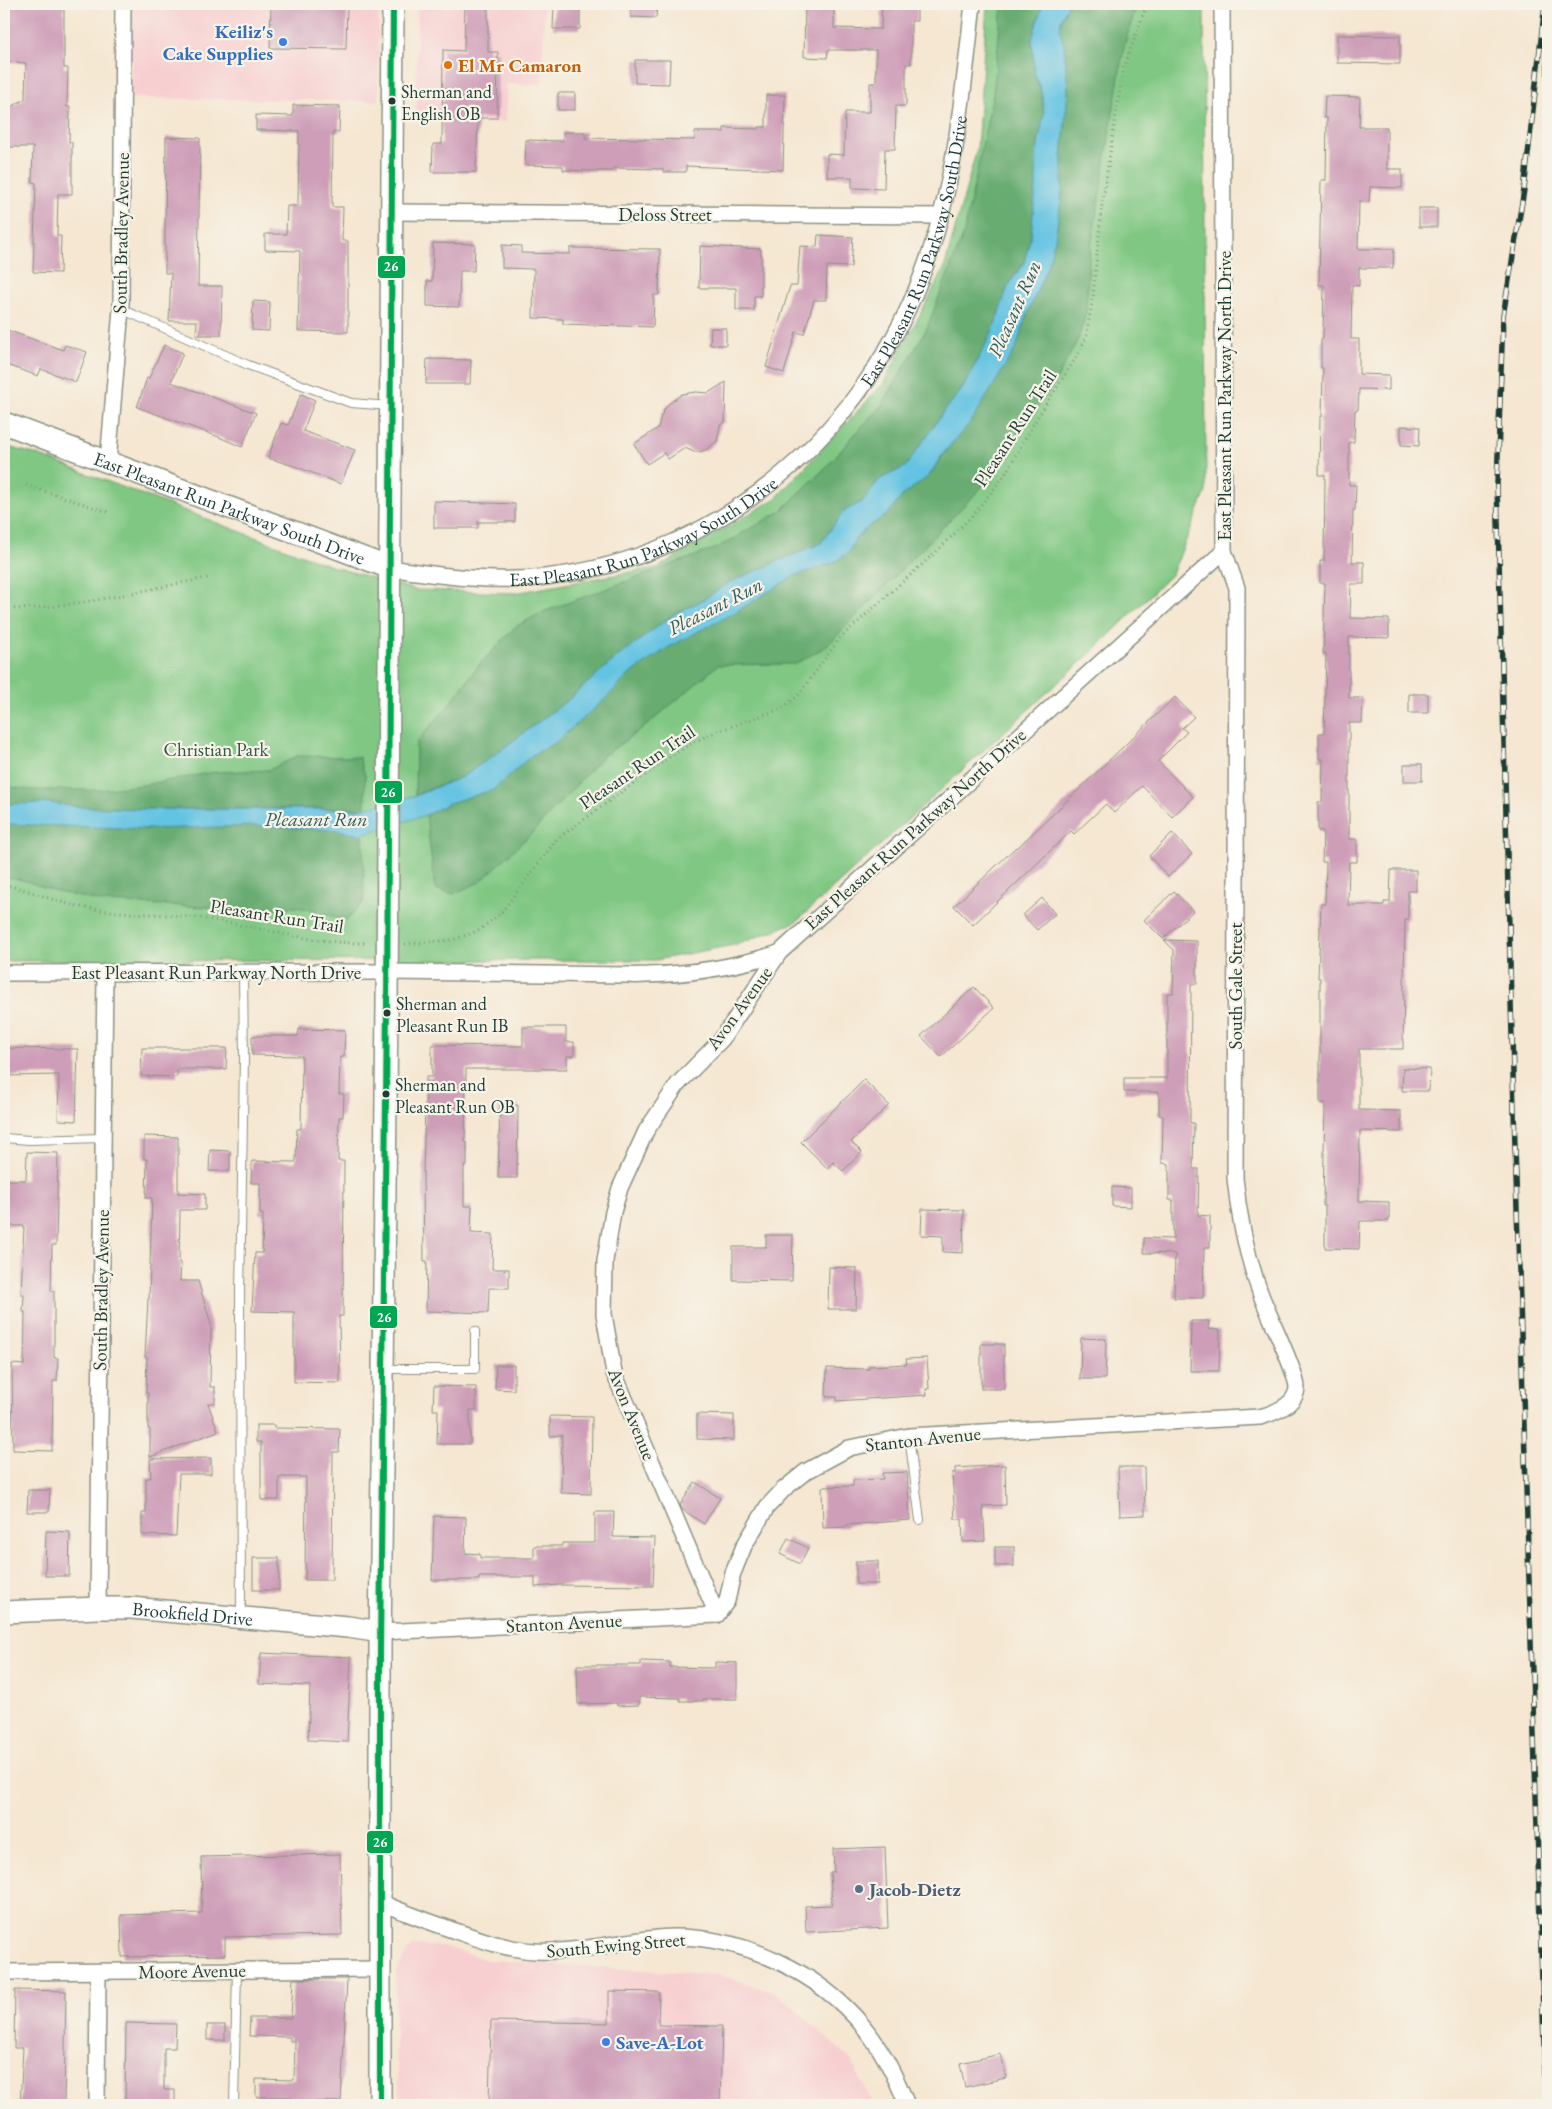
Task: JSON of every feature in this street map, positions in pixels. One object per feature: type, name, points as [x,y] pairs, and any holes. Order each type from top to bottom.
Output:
[{"type":"main road","points":[[380,2105],[381,1632],[388,942],[390,212],[393,4]]},
{"type":"main road","name":"East Pleasant Run Parkway South Drive","points":[[4,423],[390,568]]},
{"type":"main road","name":"Brookfield Drive","points":[[4,1612],[131,1608],[381,1632]]},
{"type":"street","name":"South Bradley Avenue","points":[[108,462],[121,309],[123,4]]},
{"type":"street","name":"East Pleasant Run Parkway South Drive","points":[[390,568],[489,579],[519,579],[562,575],[611,564],[644,554],[683,537],[736,509],[764,490],[802,458],[841,416],[866,382],[897,332],[911,303],[929,256],[941,216],[958,129],[973,4]]},
{"type":"street","name":"East Pleasant Run Parkway North Drive","points":[[4,973],[387,972],[662,976],[713,970],[779,953],[1224,551],[1222,4]]},
{"type":"street","name":"Deloss Street","points":[[390,212],[941,216]]},
{"type":"street","name":"South Gale Street","points":[[1224,551],[1237,588],[1235,1178],[1242,1228],[1254,1276],[1280,1337],[1297,1387],[1295,1397],[1284,1408]]},
{"type":"street","name":"Avon Avenue","points":[[717,1615],[614,1373],[604,1314],[605,1261],[608,1236],[618,1196],[626,1171],[646,1131],[678,1084],[722,1039],[779,953]]},
{"type":"street","name":"South Bradley Avenue","points":[[98,1608],[105,972]]},
{"type":"street","name":"Stanton Avenue","points":[[381,1632],[717,1615],[727,1601],[739,1557],[750,1534],[768,1507],[784,1489],[805,1472],[843,1450],[873,1442],[910,1436],[1260,1417],[1273,1414],[1284,1408]]},
{"type":"street","name":"South Ewing Street","points":[[380,1902],[494,1944],[521,1949],[564,1950],[673,1937],[700,1939],[734,1945],[760,1954],[798,1972],[846,2007],[863,2025],[887,2060],[907,2105]]},
{"type":"street","name":"Moore Avenue","points":[[4,1972],[380,1969]]},
{"type":"street","points":[[96,2105],[98,1972]]},
{"type":"lane","points":[[121,309],[248,365],[351,403],[390,406]]},
{"type":"lane","points":[[240,1619],[240,1295],[243,972]]},
{"type":"lane","points":[[4,1138],[29,1140],[103,1138]]},
{"type":"lane","points":[[384,1369],[475,1369],[475,1331]]},
{"type":"lane","points":[[910,1436],[920,1520]]},
{"type":"lane","points":[[234,2105],[236,1970]]},
{"type":"path","name":"Pleasant Run Trail","points":[[4,885],[17,887],[62,903],[88,909],[214,920],[322,941],[408,944],[452,940],[478,931],[490,923],[506,907],[557,839],[671,756],[715,732],[781,709],[797,697],[842,637],[937,551],[974,514],[1004,476],[1037,418],[1078,356],[1086,337],[1093,297],[1101,212],[1123,69],[1147,4]]},
{"type":"path","points":[[26,485],[111,513]]},
{"type":"path","points":[[4,609],[24,609],[94,600],[211,577]]},
{"type":"shaded area","points":[[131,4],[379,4],[378,101],[131,98]]},
{"type":"shaded area","points":[[417,4],[544,4],[542,84],[506,84],[506,122],[416,119]]},
{"type":"shaded area","points":[[411,1946],[443,1946],[488,1960],[720,1975],[779,1994],[852,2061],[873,2105],[401,2105],[395,2047],[395,1973]]},
{"type":"green space","name":"Christian Park","points":[[987,4],[1204,4],[1206,492],[1172,574],[1095,649],[796,922],[739,944],[656,960],[4,961],[4,446],[35,454],[334,567],[416,590],[515,593],[659,567],[776,498],[883,384],[944,269],[977,149]]},
{"type":"green space","points":[[1002,4],[1043,4],[1032,40],[1034,71],[1042,95],[1044,113],[1036,156],[1036,185],[1031,235],[1024,263],[1008,286],[993,330],[963,388],[942,414],[905,468],[880,479],[862,502],[844,511],[821,543],[730,582],[703,600],[674,614],[616,658],[568,700],[494,755],[462,777],[415,795],[416,743],[448,706],[479,665],[515,627],[543,612],[717,548],[781,511],[827,466],[883,403],[926,330],[964,233],[993,94]]},
{"type":"green space","points":[[1068,4],[1137,4],[1124,46],[1089,259],[1086,313],[1078,339],[1058,377],[980,489],[827,646],[795,664],[718,665],[647,725],[602,757],[532,833],[480,882],[453,894],[435,889],[426,815],[449,803],[493,790],[532,755],[555,743],[629,675],[669,647],[739,610],[794,576],[835,562],[849,552],[856,538],[868,527],[887,515],[903,495],[929,476],[1016,348],[1025,320],[1048,264],[1055,239],[1062,194],[1062,157],[1068,90],[1064,45],[1060,30],[1061,20]]},
{"type":"green space","points":[[297,756],[359,757],[365,775],[365,808],[142,809],[82,807],[50,803],[4,804],[4,786],[31,790],[100,790],[143,785],[215,772],[269,770]]},
{"type":"green space","points":[[4,824],[150,829],[256,826],[337,830],[359,835],[363,834],[364,901],[346,921],[315,910],[294,907],[245,909],[103,902],[54,891],[23,880],[4,877]]},
{"type":"water","name":"Pleasant Run","points":[[1043,4],[1068,4],[1061,20],[1060,30],[1064,45],[1068,90],[1062,157],[1062,194],[1055,239],[1048,264],[1025,320],[1016,348],[973,419],[942,455],[929,476],[903,495],[887,515],[868,527],[856,538],[849,552],[835,562],[794,576],[739,610],[669,647],[629,675],[555,743],[532,755],[493,790],[449,803],[426,815],[359,835],[337,830],[256,826],[150,829],[4,824],[4,804],[50,803],[82,807],[142,809],[359,809],[417,795],[462,777],[494,755],[568,700],[616,658],[674,614],[703,600],[730,582],[821,543],[844,511],[862,502],[880,479],[905,467],[942,414],[963,388],[993,330],[1008,286],[1024,263],[1031,235],[1036,185],[1036,156],[1044,113],[1042,95],[1034,71],[1032,39]]},
{"type":"building","points":[[4,4],[64,4],[64,68],[68,68],[67,107],[70,107],[69,142],[72,142],[72,194],[58,194],[57,236],[61,236],[60,273],[33,272],[36,183],[32,182],[33,147],[8,147],[8,125],[4,117],[4,111],[25,99],[26,63],[4,62]]},
{"type":"building","points":[[271,4],[347,4],[346,49],[270,48]]},
{"type":"building","points":[[465,4],[488,4],[488,52],[498,52],[497,118],[478,118],[476,172],[432,172],[433,144],[442,144],[443,50],[464,51]]},
{"type":"building","points":[[554,4],[580,4],[580,29],[553,29]]},
{"type":"building","points":[[631,4],[657,4],[656,18],[631,17]]},
{"type":"building","points":[[805,4],[834,4],[834,28],[881,29],[882,4],[917,4],[917,21],[911,21],[911,64],[906,64],[906,106],[896,106],[895,149],[885,149],[884,189],[852,188],[852,177],[827,177],[827,154],[844,155],[845,112],[870,112],[870,83],[876,83],[876,50],[828,50],[827,58],[804,57]]},
{"type":"building","points":[[1337,35],[1400,36],[1400,64],[1337,63]]},
{"type":"building","points":[[635,60],[670,60],[669,84],[635,83]]},
{"type":"building","points":[[558,93],[575,93],[575,110],[558,110]]},
{"type":"building","points":[[766,95],[785,95],[783,170],[686,166],[686,172],[663,172],[663,169],[613,168],[613,171],[592,171],[563,170],[563,166],[525,165],[526,140],[563,141],[563,132],[585,132],[585,138],[694,140],[695,132],[724,132],[724,128],[759,129],[759,127],[766,127]]},
{"type":"building","points":[[1325,96],[1360,97],[1359,127],[1387,127],[1387,169],[1402,169],[1402,188],[1370,187],[1369,202],[1359,201],[1358,249],[1394,249],[1393,268],[1359,268],[1359,286],[1352,285],[1351,339],[1359,339],[1359,374],[1389,375],[1389,390],[1359,389],[1358,410],[1355,410],[1354,442],[1349,442],[1349,485],[1356,485],[1355,510],[1353,510],[1352,562],[1364,562],[1364,584],[1351,584],[1350,618],[1389,619],[1389,638],[1349,637],[1349,698],[1363,698],[1362,723],[1349,723],[1349,839],[1357,839],[1357,862],[1349,862],[1348,905],[1384,905],[1384,902],[1390,902],[1391,870],[1416,870],[1416,891],[1408,891],[1408,920],[1405,920],[1403,1049],[1359,1049],[1359,1110],[1401,1111],[1401,1132],[1360,1131],[1359,1201],[1389,1202],[1389,1221],[1360,1221],[1359,1249],[1325,1248],[1325,1206],[1323,1206],[1325,1103],[1320,1103],[1320,978],[1318,978],[1321,904],[1325,904],[1326,862],[1322,862],[1323,831],[1318,831],[1318,802],[1322,802],[1323,759],[1319,759],[1319,733],[1324,733],[1326,654],[1323,654],[1325,583],[1320,583],[1320,561],[1324,561],[1325,475],[1319,475],[1323,368],[1321,368],[1321,339],[1323,339],[1324,285],[1319,285],[1321,180],[1326,180],[1327,118],[1324,118]]},
{"type":"building","points":[[293,105],[340,106],[339,132],[333,132],[332,207],[343,207],[342,241],[348,241],[348,332],[298,331],[300,251],[265,250],[265,234],[286,234],[287,206],[298,206],[299,131],[256,130],[256,115],[293,116]]},
{"type":"building","points":[[166,137],[200,138],[198,286],[222,286],[221,335],[196,335],[197,321],[169,321],[171,273],[165,273]]},
{"type":"building","points":[[1419,208],[1437,208],[1437,227],[1419,227]]},
{"type":"building","points":[[818,235],[853,237],[851,267],[827,266],[826,300],[814,300],[804,334],[796,332],[784,373],[766,367],[790,286],[797,286],[800,246],[817,247]]},
{"type":"building","points":[[433,243],[475,244],[474,271],[460,271],[459,307],[427,306],[427,281],[432,281]]},
{"type":"building","points":[[502,245],[521,246],[521,253],[570,254],[570,248],[660,249],[659,295],[654,295],[653,327],[563,324],[563,319],[533,318],[534,269],[502,268]]},
{"type":"building","points":[[700,246],[761,249],[761,296],[754,296],[754,310],[736,310],[736,288],[699,288]]},
{"type":"building","points":[[253,301],[270,302],[269,331],[252,330]]},
{"type":"building","points":[[711,328],[726,328],[726,345],[710,345]]},
{"type":"building","points":[[4,329],[63,350],[65,345],[87,352],[76,382],[41,369],[38,376],[4,364]]},
{"type":"building","points":[[164,345],[183,353],[171,382],[256,413],[242,447],[137,407],[147,378],[149,378]]},
{"type":"building","points":[[427,359],[471,360],[470,384],[426,384]]},
{"type":"building","points":[[726,382],[725,422],[720,425],[717,441],[706,450],[699,452],[685,448],[668,459],[664,453],[647,464],[634,444],[658,428],[661,416],[667,405],[682,394],[708,393]]},
{"type":"building","points":[[301,394],[315,400],[303,431],[355,450],[341,484],[268,458],[281,423],[288,425]]},
{"type":"building","points":[[1401,426],[1420,427],[1419,446],[1401,445]]},
{"type":"building","points":[[434,501],[515,504],[515,522],[478,522],[478,528],[434,528]]},
{"type":"building","points":[[1409,694],[1428,694],[1428,713],[1409,713]]},
{"type":"building","points":[[1175,697],[1194,717],[1182,728],[1187,732],[1158,761],[1193,797],[1172,817],[1142,786],[1114,813],[1106,804],[1074,834],[1071,831],[973,925],[954,906]]},
{"type":"building","points":[[1404,764],[1422,764],[1422,781],[1404,781]]},
{"type":"building","points":[[1172,833],[1192,854],[1168,877],[1149,856]]},
{"type":"building","points":[[1174,891],[1193,911],[1163,939],[1144,920]]},
{"type":"building","points":[[1042,898],[1055,914],[1037,930],[1023,915]]},
{"type":"building","points":[[1164,940],[1197,941],[1197,984],[1191,984],[1190,1123],[1194,1123],[1193,1169],[1199,1169],[1198,1215],[1210,1216],[1210,1247],[1204,1247],[1203,1298],[1174,1298],[1175,1254],[1144,1253],[1144,1238],[1173,1239],[1173,1200],[1169,1200],[1169,1164],[1162,1163],[1163,1116],[1159,1115],[1159,1092],[1124,1092],[1124,1078],[1167,1078],[1167,993],[1173,993],[1174,950]]},
{"type":"building","points":[[974,987],[994,1008],[941,1057],[921,1036]]},
{"type":"building","points":[[523,1027],[566,1027],[566,1042],[574,1042],[574,1056],[567,1056],[567,1069],[466,1069],[465,1142],[467,1142],[467,1166],[464,1166],[464,1206],[472,1206],[471,1233],[493,1234],[492,1269],[509,1269],[509,1288],[489,1288],[488,1313],[426,1311],[427,1261],[424,1261],[423,1174],[426,1077],[432,1077],[432,1045],[523,1046]]},
{"type":"building","points":[[299,1029],[345,1030],[344,1057],[340,1057],[339,1094],[344,1094],[343,1117],[339,1117],[338,1161],[344,1161],[343,1316],[339,1316],[340,1383],[294,1382],[294,1312],[252,1311],[255,1253],[262,1253],[263,1214],[260,1214],[260,1183],[251,1183],[252,1161],[295,1162],[296,1160],[297,1129],[301,1129],[302,1056],[252,1055],[252,1036],[298,1036]]},
{"type":"building","points":[[4,1048],[78,1049],[76,1121],[58,1120],[59,1075],[4,1076]]},
{"type":"building","points":[[142,1048],[227,1048],[226,1069],[177,1069],[177,1077],[141,1076]]},
{"type":"building","points":[[1403,1068],[1430,1069],[1429,1091],[1402,1091]]},
{"type":"building","points":[[864,1080],[889,1105],[851,1142],[862,1152],[843,1171],[833,1162],[827,1168],[801,1142]]},
{"type":"building","points":[[500,1105],[518,1105],[517,1178],[498,1178]]},
{"type":"building","points":[[144,1136],[178,1137],[178,1193],[205,1194],[205,1210],[180,1210],[179,1263],[181,1263],[180,1281],[198,1281],[211,1324],[210,1387],[215,1387],[215,1403],[208,1403],[218,1431],[150,1457],[148,1393],[146,1393],[147,1357],[145,1357],[152,1198],[146,1198],[147,1159],[144,1159]]},
{"type":"building","points":[[210,1150],[230,1151],[230,1171],[209,1171]]},
{"type":"building","points":[[27,1152],[58,1153],[56,1245],[52,1245],[51,1291],[54,1291],[54,1358],[58,1358],[57,1381],[53,1381],[52,1451],[13,1450],[12,1364],[24,1365],[25,1312],[23,1312],[24,1294],[21,1294],[24,1226],[4,1226],[4,1180],[26,1180]]},
{"type":"building","points":[[1112,1187],[1131,1188],[1131,1207],[1112,1206]]},
{"type":"building","points":[[922,1209],[964,1210],[963,1253],[943,1252],[943,1236],[921,1235]]},
{"type":"building","points":[[766,1235],[793,1235],[792,1281],[733,1280],[733,1247],[766,1247]]},
{"type":"building","points":[[829,1267],[857,1268],[856,1309],[828,1309]]},
{"type":"building","points":[[1191,1321],[1209,1321],[1208,1329],[1220,1330],[1219,1371],[1190,1371]]},
{"type":"building","points":[[1081,1338],[1106,1339],[1105,1379],[1080,1379]]},
{"type":"building","points":[[981,1344],[1004,1344],[1004,1389],[981,1389]]},
{"type":"building","points":[[927,1358],[929,1389],[926,1389],[927,1395],[837,1401],[837,1397],[826,1397],[827,1368],[869,1369],[869,1366],[907,1364],[906,1359]]},
{"type":"building","points":[[496,1365],[514,1365],[514,1390],[495,1389]]},
{"type":"building","points":[[434,1386],[476,1387],[476,1410],[470,1410],[470,1444],[437,1444],[438,1410],[433,1410]]},
{"type":"building","points":[[697,1414],[734,1415],[734,1440],[697,1439]]},
{"type":"building","points":[[550,1416],[592,1417],[591,1494],[561,1493],[562,1435],[550,1436]]},
{"type":"building","points":[[256,1425],[274,1425],[274,1428],[340,1429],[339,1452],[333,1452],[332,1580],[305,1580],[306,1477],[279,1477],[279,1500],[261,1500],[261,1442],[256,1442]]},
{"type":"building","points":[[211,1458],[211,1474],[179,1474],[176,1536],[142,1535],[142,1513],[146,1513],[146,1478],[151,1478],[150,1459]]},
{"type":"building","points":[[1005,1465],[1006,1505],[983,1506],[985,1541],[963,1542],[962,1519],[955,1519],[952,1473],[955,1473],[955,1468]]},
{"type":"building","points":[[1118,1467],[1144,1467],[1145,1515],[1120,1516]]},
{"type":"building","points":[[907,1472],[910,1520],[823,1528],[822,1487],[853,1486],[853,1480],[883,1479],[882,1473]]},
{"type":"building","points":[[695,1482],[720,1498],[704,1524],[683,1510],[680,1505]]},
{"type":"building","points":[[28,1490],[50,1490],[49,1512],[27,1512]]},
{"type":"building","points":[[595,1512],[614,1512],[613,1537],[655,1538],[653,1586],[558,1585],[535,1587],[535,1577],[479,1577],[479,1580],[432,1580],[434,1516],[466,1517],[465,1553],[480,1554],[480,1558],[534,1558],[534,1546],[562,1546],[562,1543],[595,1543]]},
{"type":"building","points":[[46,1531],[70,1532],[69,1576],[45,1576]]},
{"type":"building","points":[[788,1538],[808,1548],[800,1564],[780,1554]]},
{"type":"building","points":[[995,1547],[1014,1547],[1014,1566],[995,1566]]},
{"type":"building","points":[[253,1558],[279,1558],[279,1590],[253,1590]]},
{"type":"building","points":[[856,1561],[878,1561],[878,1584],[856,1584]]},
{"type":"building","points":[[261,1653],[351,1657],[347,1742],[308,1740],[310,1686],[259,1684]]},
{"type":"building","points":[[641,1661],[670,1662],[670,1667],[715,1668],[715,1662],[737,1663],[737,1699],[680,1701],[680,1698],[639,1697],[639,1705],[617,1706],[617,1703],[578,1704],[577,1665],[641,1665]]},
{"type":"building","name":"Jacob-Dietz","points":[[885,1847],[888,1928],[806,1932],[805,1906],[832,1905],[830,1872],[834,1872],[833,1849]]},
{"type":"building","points":[[340,1854],[342,1935],[225,1937],[225,1955],[122,1957],[121,1915],[202,1913],[201,1857]]},
{"type":"building","points":[[293,1979],[347,1979],[341,2102],[292,2101],[292,2097],[256,2097],[256,2079],[294,2080],[295,2041],[290,2041],[290,2037],[249,2036],[250,2018],[291,2018]]},
{"type":"building","points":[[15,1990],[66,1991],[64,2105],[20,2105],[23,2048],[14,2048]]},
{"type":"building","name":"Save-A-Lot","points":[[609,1991],[659,1992],[658,2025],[722,2026],[720,2105],[489,2105],[491,2021],[609,2023]]},
{"type":"building","points":[[126,2023],[176,2024],[175,2048],[164,2048],[164,2090],[175,2090],[175,2105],[125,2105]]},
{"type":"building","points":[[207,2025],[225,2025],[225,2040],[207,2040]]},
{"type":"building","points":[[1001,2054],[1006,2078],[965,2087],[960,2063]]},
{"type":"railway","points":[[1545,4],[1524,190],[1503,316],[1497,484],[1515,1147],[1546,2105]]},
{"type":"railway","points":[[1547,41],[1548,84]]},
{"type":"transit line","name":"26","points":[[380,2105],[380,1651],[387,1006],[393,4]]},
{"type":"place","name":"Keiliz's Cake Supplies","points":[[283,42]]},
{"type":"place","name":"El Mr Camaron","points":[[448,65]]},
{"type":"place","name":"Sherman and English OB","points":[[392,101]]},
{"type":"place","name":"Sherman and Pleasant Run IB","points":[[387,1013]]},
{"type":"place","name":"Sherman and Pleasant Run OB","points":[[386,1094]]},
{"type":"place","name":"Jacob-Dietz","points":[[859,1889]]},
{"type":"place","name":"Save-A-Lot","points":[[606,2042]]}]
